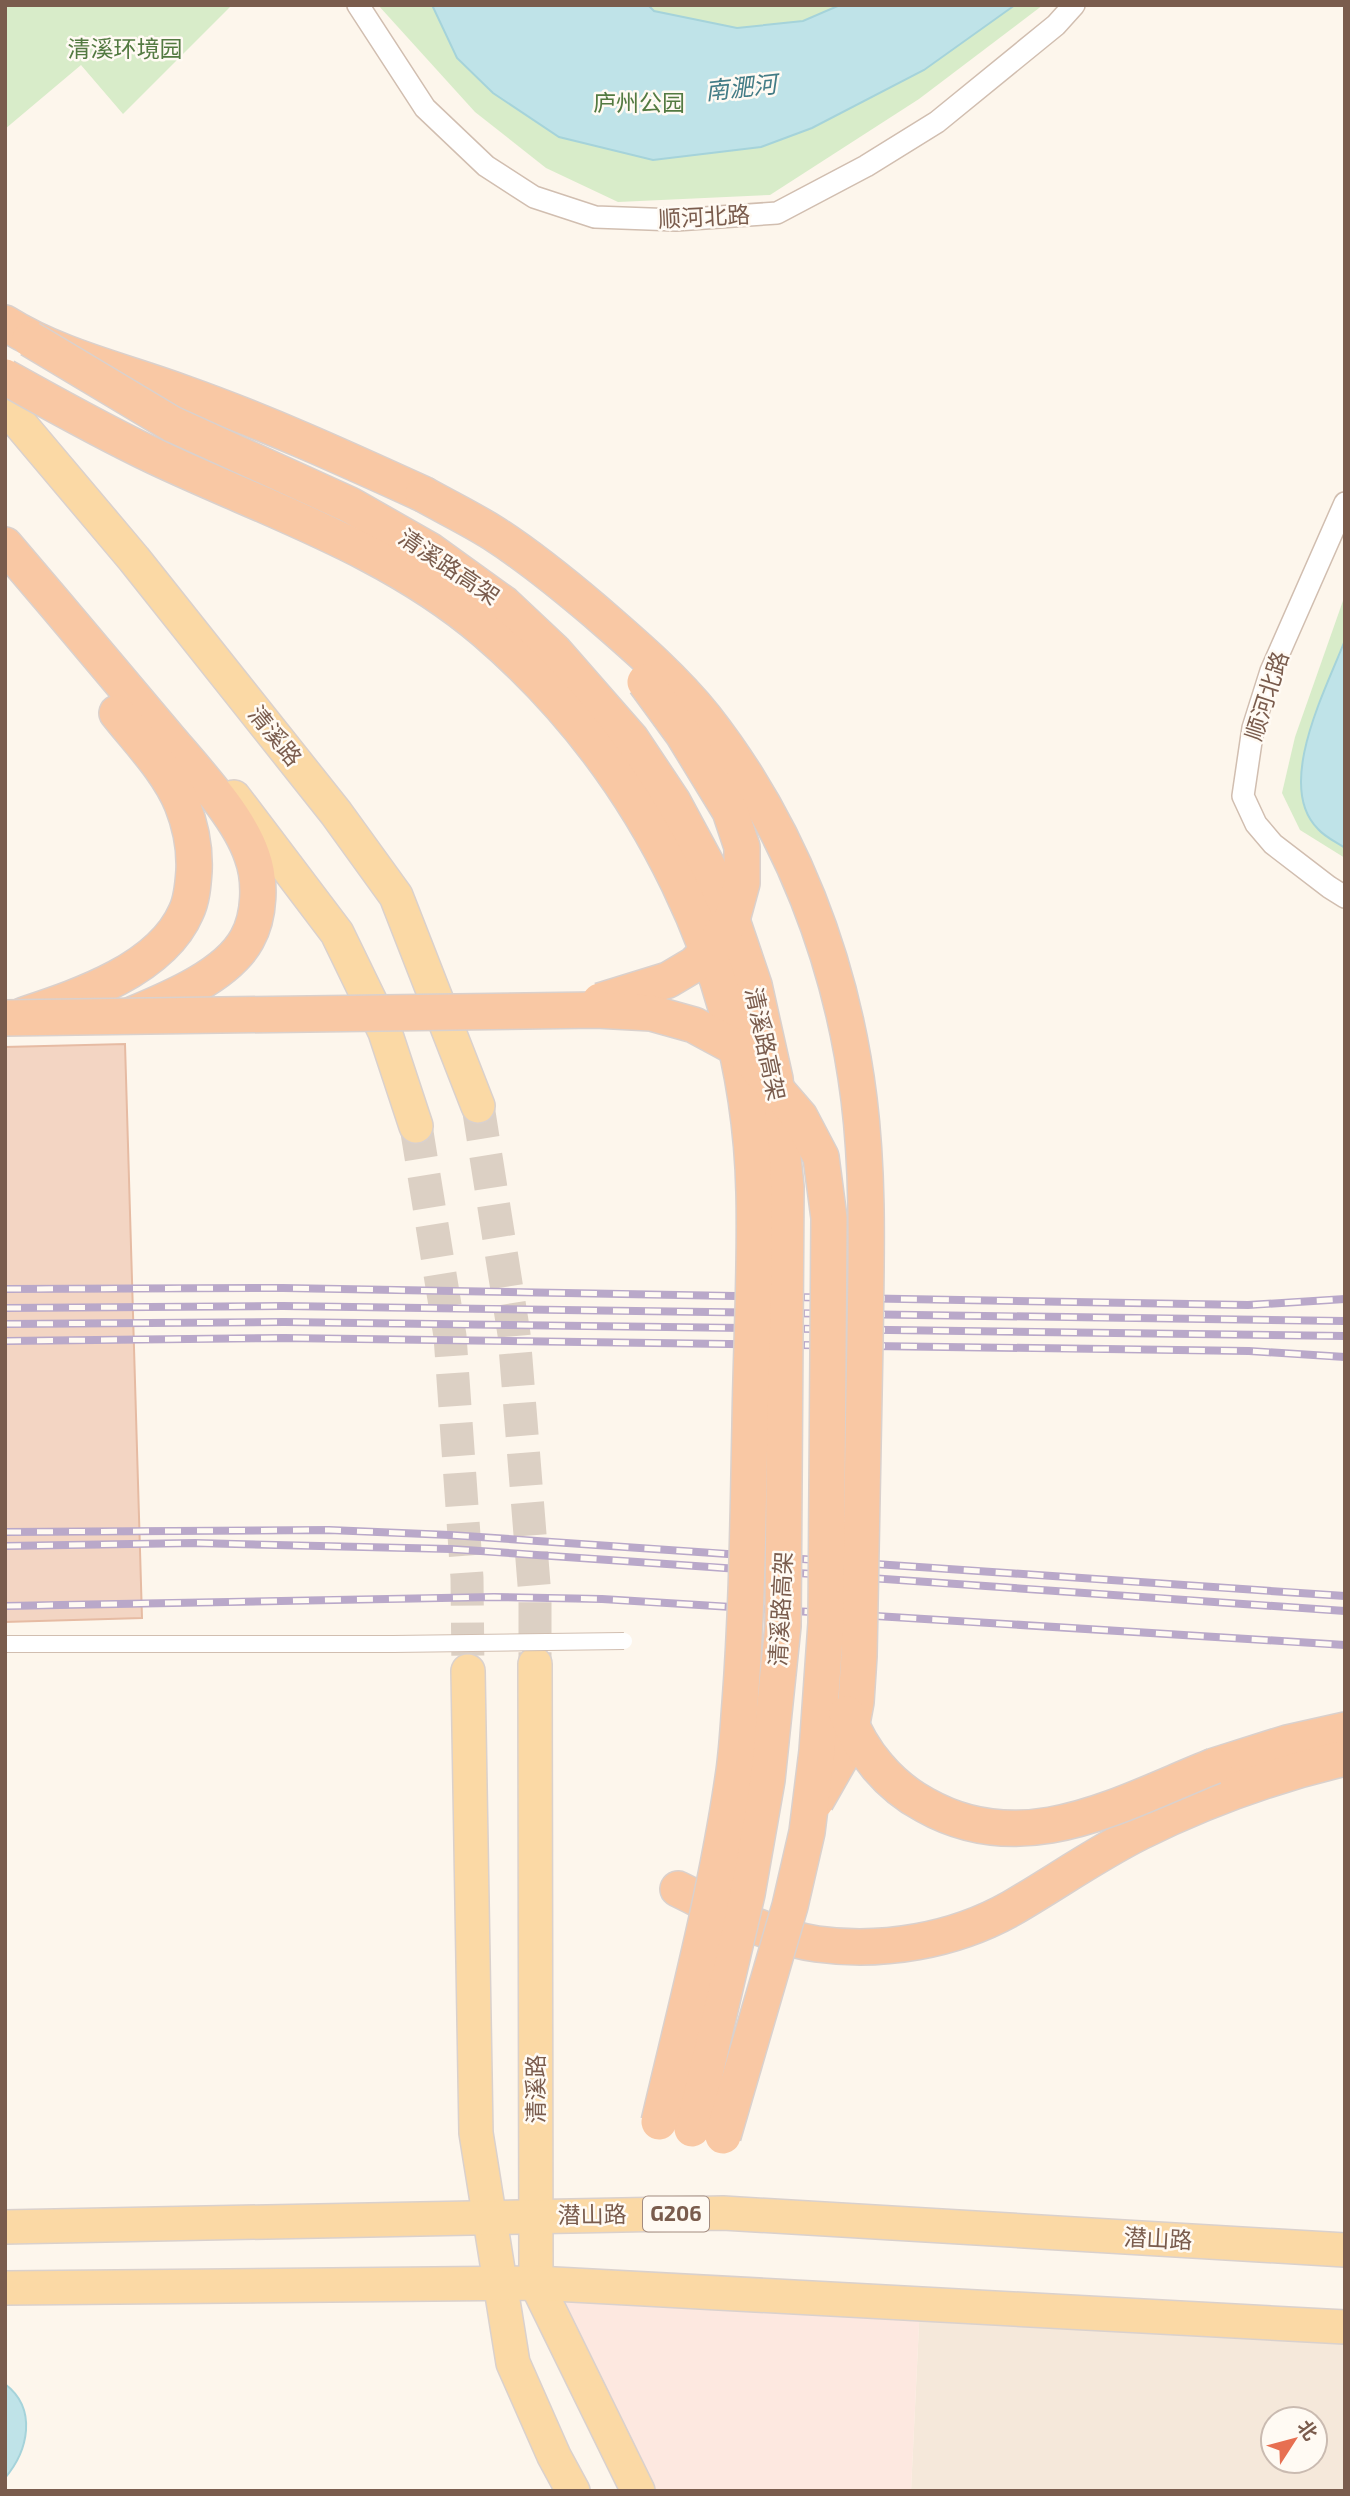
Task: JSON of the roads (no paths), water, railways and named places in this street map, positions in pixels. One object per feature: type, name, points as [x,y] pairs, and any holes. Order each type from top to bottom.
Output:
[{"type":"highway","points":[[18,331],[325,449],[423,495],[492,533],[561,582],[652,661],[704,717],[754,788],[786,847],[811,902],[829,958],[848,1034],[860,1101],[867,1221],[860,1643],[856,1702],[848,1745],[810,1811],[780,1835],[684,1875],[756,1926],[815,1944],[860,1947],[902,1944],[930,1939],[975,1925],[1010,1909],[1137,1833],[1230,1791],[1345,1758]]},
{"type":"highway","name":"清溪路高架","points":[[18,331],[172,424],[361,512],[429,550],[505,604],[554,651],[631,739],[673,802],[707,865],[733,923],[754,985],[775,1079],[786,1187],[783,1626],[767,1780],[747,1894],[692,2129]]},
{"type":"highway","name":"清溪路高架","points":[[5,377],[154,456],[336,536],[410,577],[481,628],[535,677],[606,761],[645,819],[671,866],[702,935],[723,996],[744,1090],[754,1189],[746,1626],[734,1772],[715,1887],[692,2129]]},
{"type":"highway","points":[[5,545],[187,760],[237,825],[253,856],[258,881],[256,912],[247,939],[226,963],[186,992],[129,1016]]},
{"type":"highway","points":[[5,552],[86,674],[166,776],[182,803],[195,859],[193,888],[186,913],[170,936],[153,953],[110,982],[70,1000],[16,1017]]},
{"type":"highway","points":[[561,582],[639,673],[683,734],[730,811],[742,848],[742,883],[733,916],[718,941],[695,964],[668,980],[609,1000],[535,1011],[5,1018],[129,1016],[596,1010],[651,1013],[694,1025],[744,1052],[800,1117],[821,1157],[830,1218],[826,1623],[817,1751],[807,1832],[790,1906],[692,2129]]},
{"type":"highway","points":[[826,1623],[844,1705],[864,1749],[888,1779],[913,1799],[938,1813],[969,1824],[1006,1830],[1070,1822],[1214,1766],[1287,1743],[1345,1730]]},
{"type":"main road","name":"清溪路","points":[[5,406],[150,580],[337,813],[396,896],[478,1105]]},
{"type":"main road","points":[[5,524],[220,778],[337,933],[385,1032],[416,1126]]},
{"type":"main road","name":"清溪路","points":[[535,1664],[536,2283],[638,2491]]},
{"type":"main road","points":[[468,1671],[476,2133],[513,2363],[554,2456],[573,2491]]},
{"type":"main road","name":"潜山路","points":[[5,2227],[723,2213],[1345,2250]]},
{"type":"main road","points":[[5,2288],[536,2283],[1345,2327]]},
{"type":"street","name":"顺河北路","points":[[358,5],[425,108],[486,166],[534,197],[595,217],[676,220],[778,213],[866,166],[937,122],[1056,25],[1074,5]]},
{"type":"street","name":"顺河北路","points":[[1345,503],[1271,671],[1253,728],[1243,796],[1255,824],[1273,844],[1345,897]]},
{"type":"street","points":[[5,1644],[393,1644],[624,1640]]},
{"type":"water","name":"庐州公园","points":[[432,5],[648,5],[654,11],[737,28],[803,21],[840,5],[1015,5],[924,70],[812,128],[761,147],[653,160],[559,137],[493,93],[457,58]]},
{"type":"water","points":[[1345,640],[1345,848],[1318,829],[1306,810],[1301,788],[1302,763],[1308,736]]},
{"type":"water","points":[[5,2384],[22,2405],[26,2430],[19,2455],[5,2478]]},
{"type":"tunnel","points":[[478,1106],[514,1334],[535,1597],[535,1664]]},
{"type":"tunnel","points":[[416,1126],[450,1336],[467,1578],[468,1671]]},
{"type":"railway","points":[[5,1289],[283,1288],[1248,1305],[1345,1299]]},
{"type":"railway","points":[[5,1308],[283,1306],[1345,1321]]},
{"type":"railway","points":[[5,1324],[284,1322],[1345,1336]]},
{"type":"railway","points":[[5,1341],[284,1338],[1249,1351],[1345,1357]]},
{"type":"railway","points":[[5,1532],[329,1530],[450,1535],[1345,1596]]},
{"type":"railway","points":[[5,1546],[195,1543],[451,1549],[1345,1611]]},
{"type":"railway","points":[[5,1606],[494,1597],[602,1599],[1345,1645]]},
{"type":"park label","name":"清溪环境园","points":[[125,49]]},
{"type":"water label","name":"南淝河","points":[[741,88]]}]
